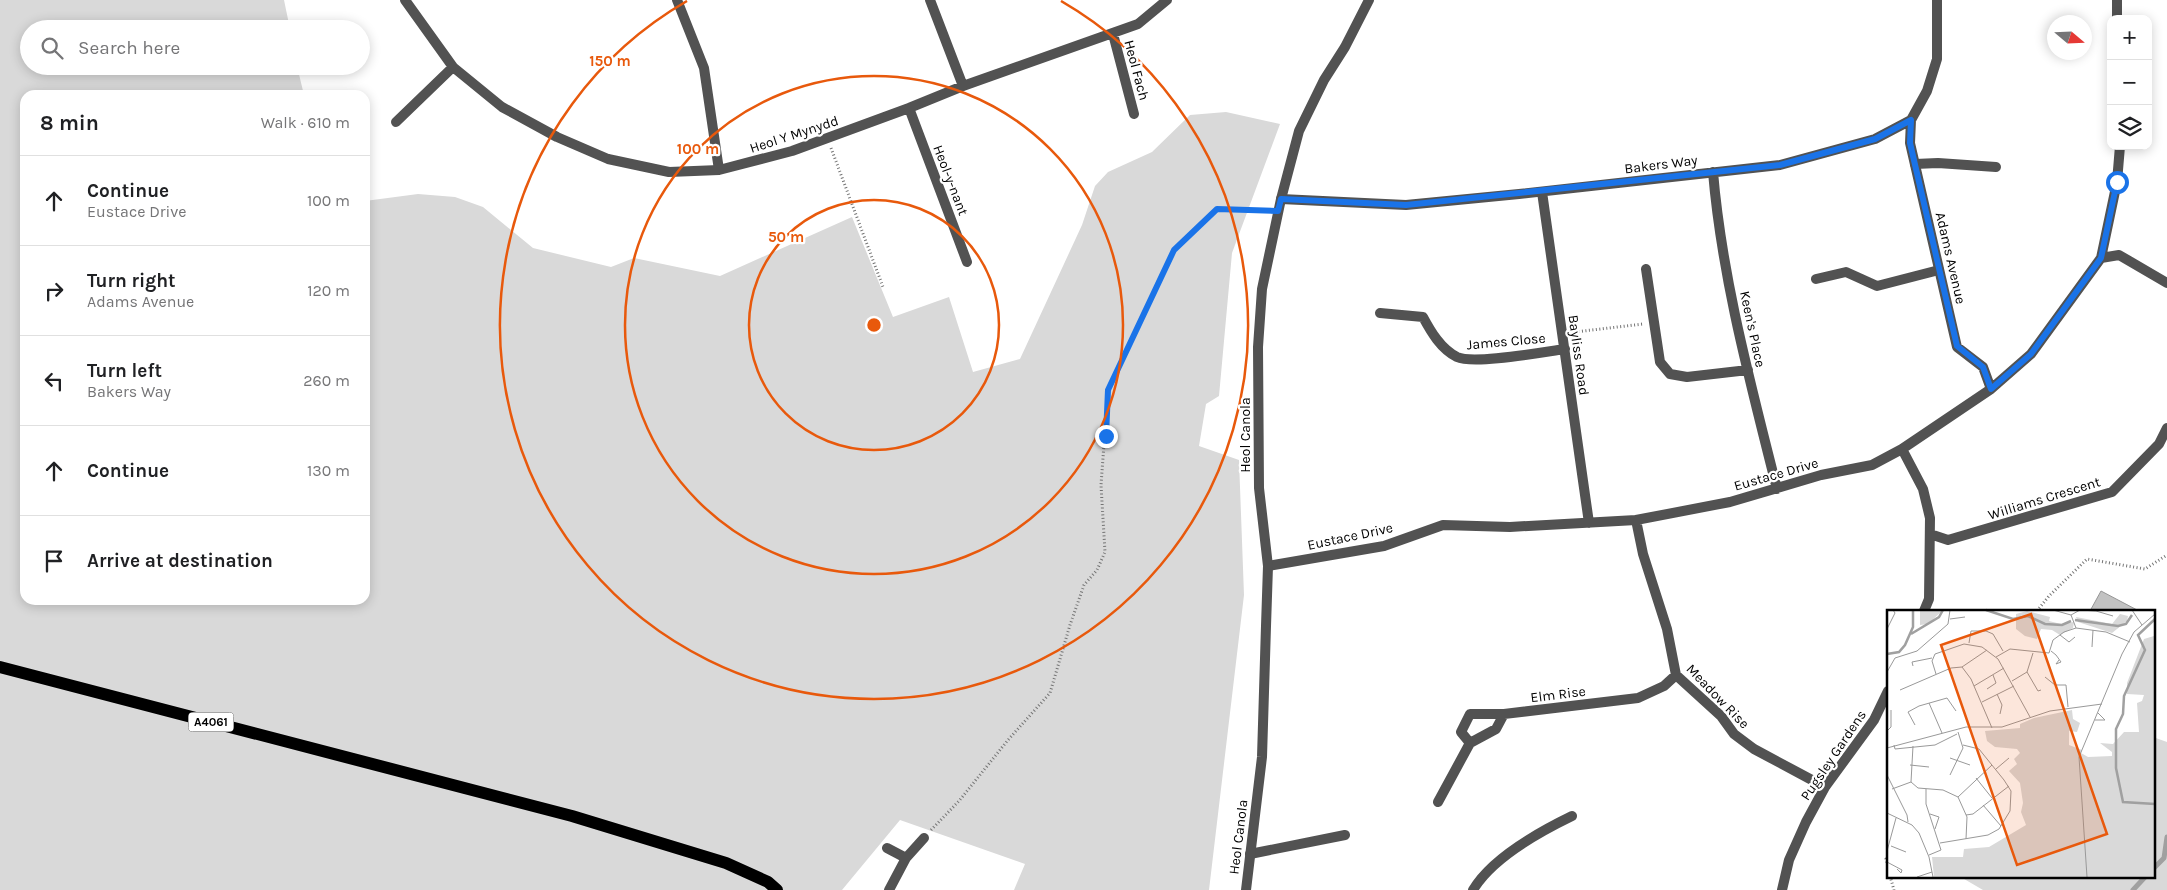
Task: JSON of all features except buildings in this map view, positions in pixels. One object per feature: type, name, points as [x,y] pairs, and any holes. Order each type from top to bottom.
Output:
[{"type":"main road","name":"A4061","points":[[0,667],[572,816],[726,863],[768,882],[777,890]]},
{"type":"street","name":"Heol Y Mynydd","points":[[405,0],[452,67],[502,107],[558,137],[608,159],[669,172],[719,170],[792,151],[910,108],[963,86],[1138,24],[1167,0]]},
{"type":"street","points":[[677,0],[704,68],[719,170]]},
{"type":"street","points":[[930,0],[963,86]]},
{"type":"street","name":"Heol Canola","points":[[1246,890],[1262,758],[1268,566],[1259,488],[1258,346],[1262,289],[1278,211],[1299,131],[1310,106],[1369,0]]},
{"type":"street","points":[[1911,120],[1927,91],[1937,59],[1937,0]]},
{"type":"street","points":[[2116,0],[2117,15]]},
{"type":"street","name":"Heol Fach","points":[[1113,34],[1134,114]]},
{"type":"street","points":[[396,122],[452,67]]},
{"type":"street","name":"Heol-y-nant","points":[[910,108],[968,262]]},
{"type":"street","name":"Bakers Way","points":[[1281,199],[1406,205],[1542,192],[1780,165],[1875,139],[1911,120]]},
{"type":"street","name":"Adams Avenue","points":[[1911,120],[1910,143],[1957,346],[1983,367],[1991,389]]},
{"type":"street","name":"Eustace Drive","points":[[1268,566],[1384,546],[1443,526],[1510,527],[1636,520],[1730,502],[1821,475],[1872,465],[1902,449],[1991,389],[2031,354],[2101,258],[2117,182],[2120,150]]},
{"type":"street","points":[[1915,164],[1938,163],[1996,166]]},
{"type":"street","name":"Keen's Place","points":[[1712,172],[1717,219],[1748,370],[1777,489]]},
{"type":"street","name":"Bayliss Road","points":[[1542,192],[1589,523]]},
{"type":"street","points":[[2101,258],[2119,255],[2167,283]]},
{"type":"street","points":[[1646,269],[1660,362],[1670,374],[1687,377],[1748,370]]},
{"type":"street","points":[[1816,279],[1846,272],[1877,286],[1939,270]]},
{"type":"street","name":"James Close","points":[[1380,312],[1423,317],[1430,330],[1445,349],[1459,358],[1476,360],[1565,349]]},
{"type":"street","name":"Williams Crescent","points":[[1930,534],[1948,540],[2112,492],[2160,444],[2167,428]]},
{"type":"street","points":[[1902,449],[1922,489],[1930,518],[1928,599],[1924,610]]},
{"type":"street","name":"Meadow Rise","points":[[1636,520],[1643,554],[1667,629],[1676,675],[1722,716],[1734,734],[1754,748],[1825,787]]},
{"type":"street","name":"Elm Rise","points":[[1470,743],[1461,732],[1470,714],[1504,714],[1638,698],[1664,686],[1676,675]]},
{"type":"street","name":"Pugsley Gardens","points":[[1782,890],[1789,860],[1825,787],[1874,720],[1887,693]]},
{"type":"street","points":[[1438,802],[1470,743],[1496,729],[1504,714]]},
{"type":"street","points":[[1473,890],[1477,883],[1501,860],[1550,826],[1572,816]]},
{"type":"street","points":[[1250,854],[1345,835]]},
{"type":"street","points":[[889,890],[906,858],[924,838]]},
{"type":"street","points":[[887,848],[906,858]]},
{"type":"path","points":[[827,138],[884,287]]},
{"type":"path","points":[[924,838],[959,801],[1008,740],[1050,693],[1084,585],[1097,570],[1105,552],[1101,485],[1108,390],[1174,250],[1217,209],[1278,211]]},
{"type":"path","points":[[1562,334],[1654,323]]},
{"type":"path","points":[[2038,610],[2049,596],[2087,559],[2145,570],[2167,555]]},
{"type":"shaded area","points":[[0,0],[284,0],[288,20],[20,20],[20,75],[299,75],[303,90],[20,90],[20,605],[370,605],[370,200],[418,194],[455,197],[483,207],[533,248],[611,267],[634,258],[720,276],[852,217],[893,317],[949,297],[973,372],[1020,359],[1082,225],[1095,186],[1108,172],[1152,152],[1190,115],[1226,112],[1280,124],[1232,253],[1219,396],[1206,404],[1199,446],[1239,460],[1244,595],[1209,890],[1014,890],[1025,864],[900,820],[842,890],[0,890]]},
{"type":"shaded area","points":[[2154,737],[2167,742],[2167,890],[1983,890],[1962,878],[2154,878]]},
{"type":"waterway","points":[[2154,868],[2164,858],[2167,837]]},
{"type":"waterway","points":[[2133,890],[2144,878]]},
{"type":"route","points":[[1106,436],[1108,390],[1174,250],[1217,209],[1278,211],[1281,199],[1406,205],[1780,165],[1875,139],[1911,120],[1910,143],[1957,346],[1983,367],[1991,389],[2031,354],[2101,258],[2117,182]]}]
